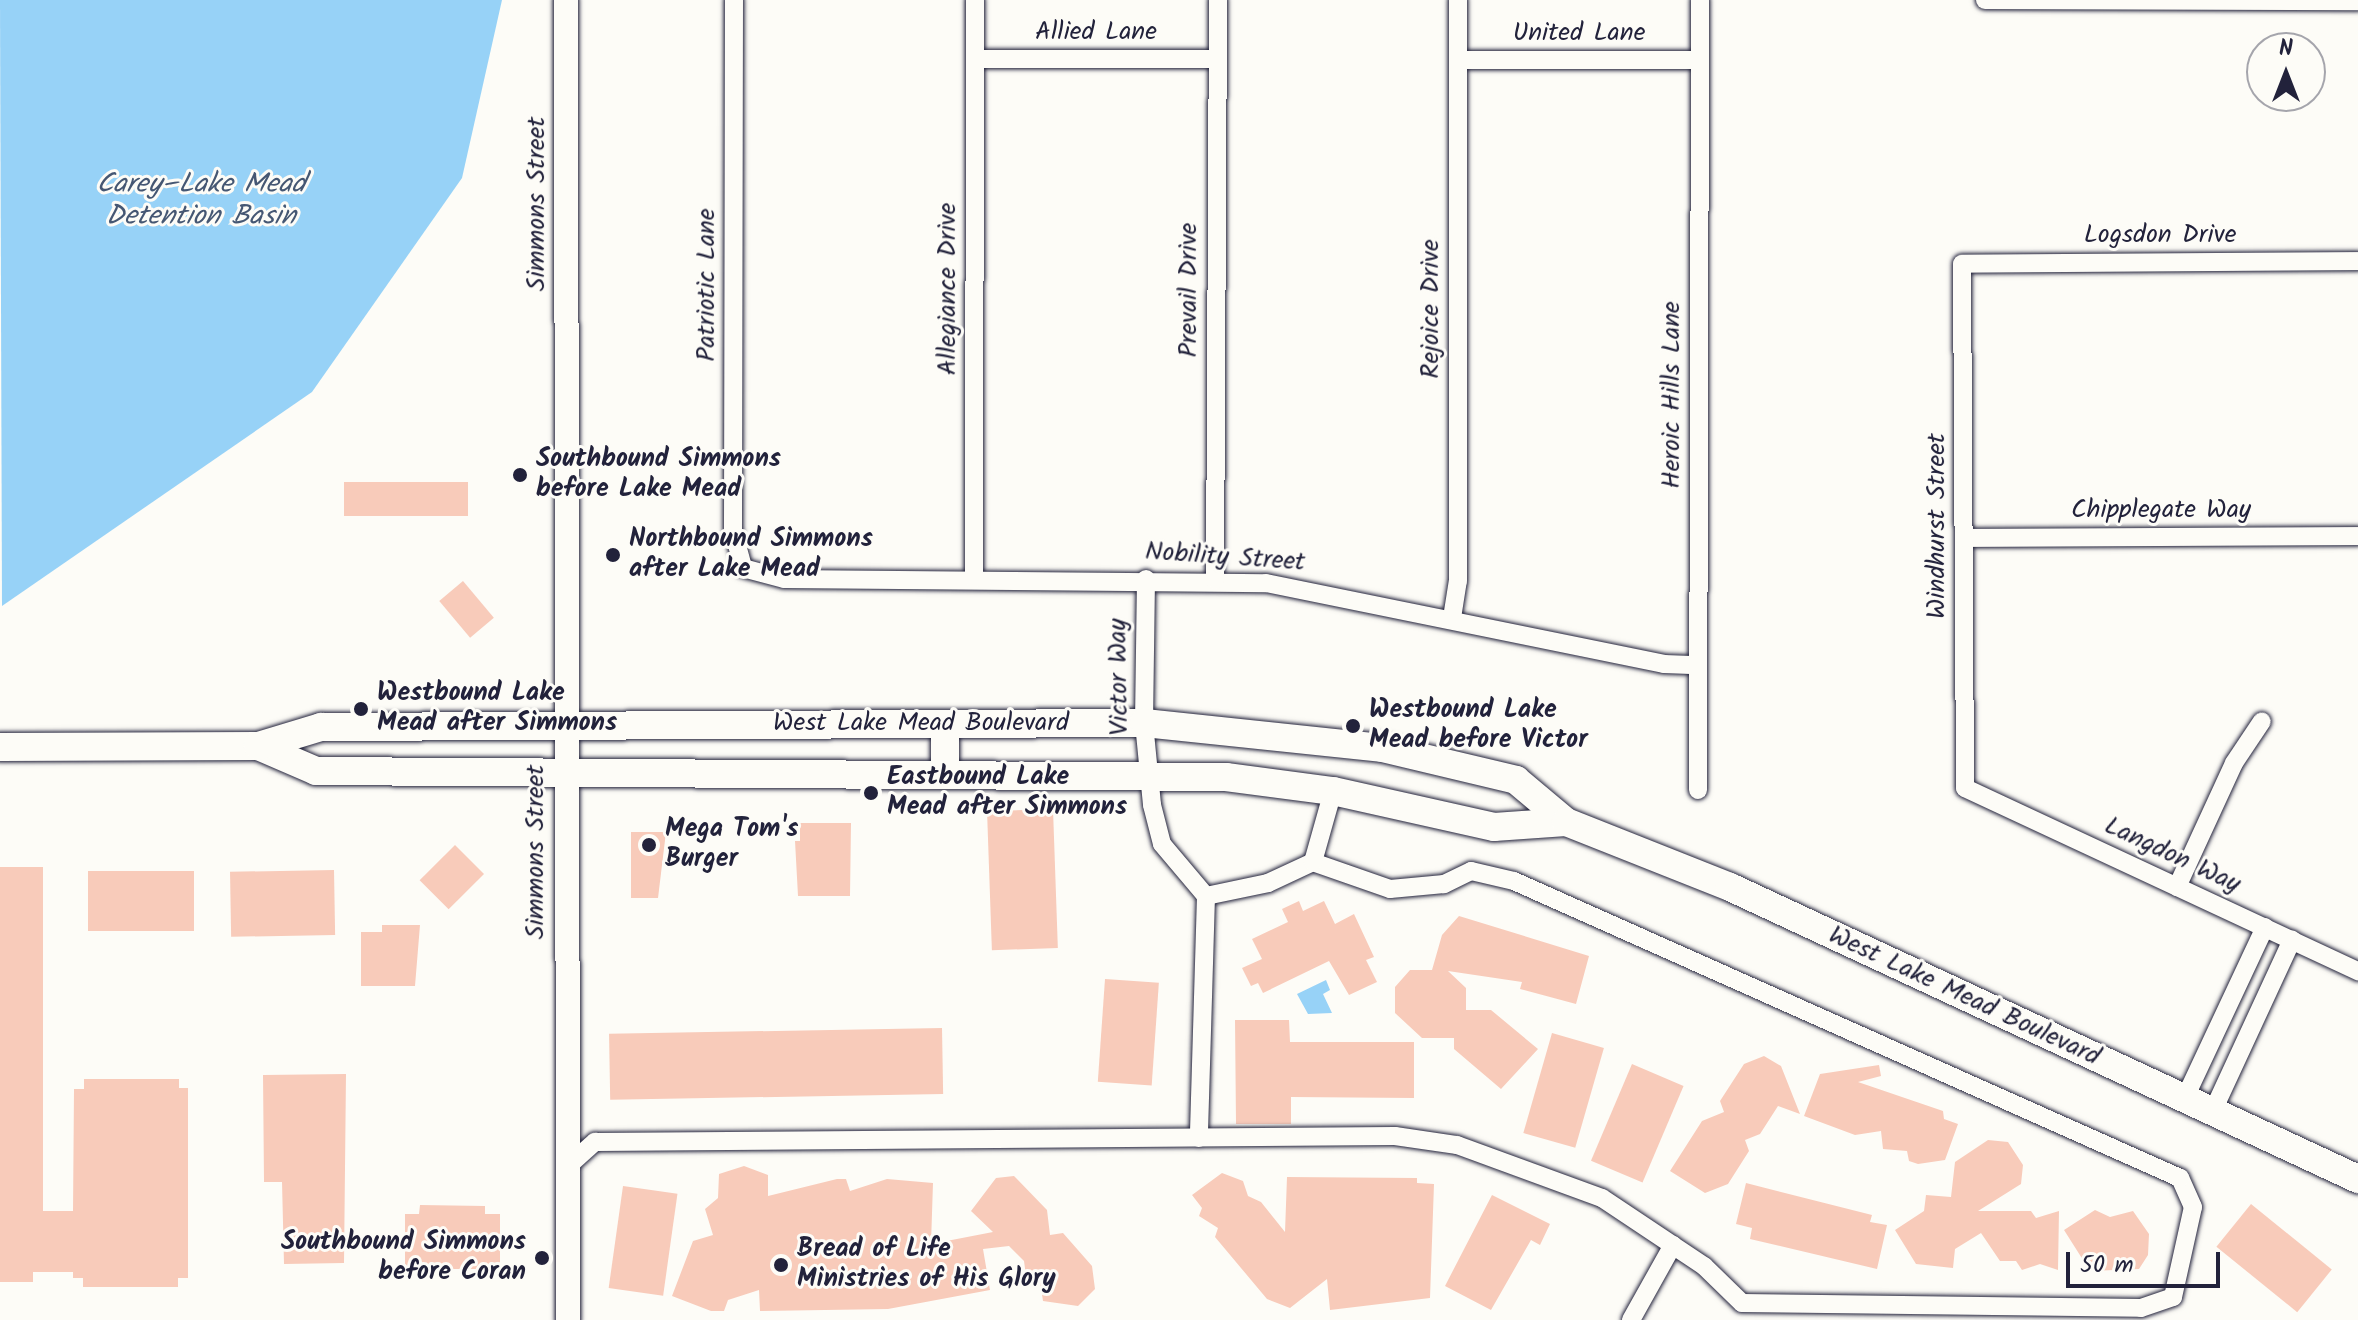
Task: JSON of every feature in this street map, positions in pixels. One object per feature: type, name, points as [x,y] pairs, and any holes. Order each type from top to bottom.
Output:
[{"type":"main road","name":"Simmons Street","points":[[566,0],[568,1320]]},
{"type":"main road","name":"West Lake Mead Boulevard","points":[[0,747],[258,746],[321,727],[1144,723],[1382,748],[1516,780],[1566,822],[1730,887],[2358,1179]]},
{"type":"main road","points":[[945,724],[945,774]]},
{"type":"main road","name":"West Lake Mead Boulevard","points":[[258,746],[316,771],[1150,774],[1333,791],[1494,827],[1566,822]]},
{"type":"street","name":"Patriotic Lane","points":[[734,0],[733,530],[743,568]]},
{"type":"street","name":"Allegiance Drive","points":[[974,579],[975,0]]},
{"type":"street","name":"Prevail Drive","points":[[1215,580],[1218,0]]},
{"type":"street","name":"Rejoice Drive","points":[[1452,618],[1458,581],[1458,0]]},
{"type":"street","name":"Heroic Hills Lane","points":[[1698,790],[1700,0]]},
{"type":"street","points":[[1985,0],[2358,1]]},
{"type":"street","name":"Allied Lane","points":[[975,59],[1217,59]]},
{"type":"street","name":"United Lane","points":[[1458,60],[1700,60]]},
{"type":"street","name":"Logsdon Drive","points":[[1962,264],[2358,261]]},
{"type":"street","name":"Windhurst Street","points":[[1962,264],[1965,788]]},
{"type":"street","name":"Chipplegate Way","points":[[1964,538],[2358,536]]},
{"type":"street","name":"Nobility Street","points":[[743,568],[784,579],[1215,580],[1318,590],[1664,664],[1698,665]]},
{"type":"street","name":"Victor Way","points":[[1146,579],[1144,723],[1162,844],[1206,896]]},
{"type":"street","points":[[2177,887],[2234,763],[2262,721]]},
{"type":"street","name":"Langdon Way","points":[[1965,788],[2358,971]]},
{"type":"street","points":[[1313,862],[1333,791]]},
{"type":"street","points":[[567,1167],[600,1142],[1199,1138],[1395,1136],[1457,1145],[1602,1198],[1673,1245],[1742,1303],[2141,1308],[2173,1297],[2193,1207],[2180,1178],[1514,881],[1471,871],[1444,884],[1390,889],[1313,862],[1268,883],[1206,896],[1199,1138]]},
{"type":"street","points":[[2184,1100],[2265,927]]},
{"type":"street","points":[[2212,1113],[2292,940]]},
{"type":"street","points":[[1631,1320],[1673,1245]]},
{"type":"water","name":"Carey–Lake Mead Detention Basin","points":[[0,0],[502,0],[462,178],[312,392],[2,606]]},
{"type":"water","points":[[1326,980],[1330,990],[1323,994],[1332,1013],[1308,1014],[1297,994]]},
{"type":"building","points":[[344,482],[468,482],[468,516],[344,516]]},
{"type":"building","points":[[463,581],[494,618],[470,638],[439,601]]},
{"type":"building","points":[[1053,809],[1058,948],[992,950],[987,811]]},
{"type":"building","points":[[800,823],[851,823],[850,896],[798,896],[795,841],[800,841]]},
{"type":"building","points":[[631,832],[666,832],[658,898],[631,898]]},
{"type":"building","points":[[455,845],[484,874],[449,909],[420,880]]},
{"type":"building","points":[[0,867],[43,867],[43,1211],[73,1211],[74,1089],[84,1089],[84,1079],[179,1079],[179,1088],[188,1088],[188,1278],[178,1278],[178,1287],[83,1287],[83,1278],[73,1278],[73,1272],[33,1272],[33,1282],[0,1282]]},
{"type":"building","points":[[334,870],[335,935],[231,937],[230,872]]},
{"type":"building","points":[[88,871],[194,871],[194,931],[88,931]]},
{"type":"building","points":[[1299,901],[1303,911],[1324,901],[1335,924],[1354,914],[1374,957],[1366,960],[1377,982],[1349,995],[1329,961],[1263,993],[1258,983],[1251,986],[1242,968],[1262,959],[1252,939],[1288,922],[1282,909]]},
{"type":"building","points":[[1459,916],[1589,956],[1576,1004],[1520,989],[1522,982],[1448,971],[1466,988],[1466,1010],[1491,1010],[1538,1049],[1501,1089],[1454,1049],[1454,1038],[1422,1038],[1395,1013],[1395,987],[1410,970],[1432,970],[1442,935]]},
{"type":"building","points":[[382,925],[420,925],[415,986],[361,986],[361,932],[382,932]]},
{"type":"building","points":[[1105,979],[1159,983],[1152,1086],[1098,1082]]},
{"type":"building","points":[[1235,1020],[1289,1020],[1290,1042],[1414,1042],[1414,1098],[1291,1097],[1291,1124],[1236,1124]]},
{"type":"building","points":[[942,1028],[943,1094],[610,1100],[609,1034]]},
{"type":"building","points":[[1552,1033],[1604,1048],[1575,1148],[1523,1133]]},
{"type":"building","points":[[1764,1056],[1781,1066],[1800,1114],[1778,1106],[1760,1134],[1745,1140],[1749,1151],[1728,1184],[1705,1193],[1670,1171],[1702,1121],[1724,1112],[1720,1101],[1744,1064]]},
{"type":"building","points":[[1632,1064],[1684,1086],[1643,1183],[1591,1161]]},
{"type":"building","points":[[1879,1065],[1881,1076],[1858,1082],[1943,1111],[1944,1119],[1958,1124],[1945,1160],[1918,1164],[1909,1161],[1907,1151],[1883,1149],[1881,1131],[1855,1135],[1804,1116],[1820,1074]]},
{"type":"building","points":[[346,1074],[344,1263],[284,1264],[282,1182],[264,1182],[263,1075]]},
{"type":"building","points":[[1988,1140],[2008,1142],[2023,1165],[2021,1184],[1978,1211],[2031,1211],[2036,1218],[2059,1211],[2058,1270],[2040,1264],[2022,1270],[2016,1261],[2000,1261],[1981,1233],[1955,1249],[1953,1268],[1916,1264],[1895,1230],[1924,1211],[1926,1195],[1951,1197],[1955,1162]]},
{"type":"building","points":[[744,1166],[768,1175],[768,1196],[837,1179],[846,1179],[850,1191],[887,1179],[933,1183],[931,1244],[993,1232],[971,1211],[996,1178],[1014,1176],[1047,1210],[1050,1235],[1063,1233],[1092,1266],[1095,1289],[1078,1306],[1043,1301],[1040,1281],[1027,1283],[1024,1261],[1009,1246],[983,1249],[990,1290],[888,1309],[760,1311],[759,1290],[728,1300],[724,1311],[711,1311],[672,1296],[693,1241],[713,1235],[705,1209],[718,1198],[719,1174]]},
{"type":"building","points":[[1222,1173],[1243,1181],[1248,1196],[1261,1202],[1285,1232],[1287,1177],[1417,1178],[1417,1183],[1434,1184],[1430,1298],[1330,1310],[1327,1279],[1290,1308],[1267,1299],[1215,1237],[1218,1228],[1199,1216],[1202,1208],[1192,1195]]},
{"type":"building","points":[[1746,1183],[1872,1215],[1870,1222],[1887,1225],[1877,1269],[1750,1239],[1752,1228],[1736,1224]]},
{"type":"building","points":[[623,1186],[677,1194],[663,1296],[609,1288]]},
{"type":"building","points":[[1492,1195],[1550,1224],[1540,1245],[1531,1240],[1491,1310],[1445,1286]]},
{"type":"building","points":[[2251,1204],[2332,1269],[2297,1312],[2216,1247]]},
{"type":"building","points":[[420,1205],[485,1206],[485,1214],[500,1214],[500,1269],[405,1269],[405,1214],[419,1214]]},
{"type":"building","points":[[2095,1210],[2110,1217],[2133,1211],[2149,1234],[2148,1255],[2139,1269],[2090,1271],[2064,1230]]},
{"type":"place","name":"Southbound Simmons before Lake Mead","points":[[520,475]]},
{"type":"place","name":"Northbound Simmons after Lake Mead","points":[[613,555]]},
{"type":"place","name":"Westbound Lake Mead after Simmons","points":[[361,709]]},
{"type":"place","name":"Westbound Lake Mead before Victor","points":[[1353,726]]},
{"type":"place","name":"Eastbound Lake Mead after Simmons","points":[[871,793]]},
{"type":"place","name":"Mega Tom's Burger","points":[[649,845]]},
{"type":"place","name":"Southbound Simmons before Coran","points":[[542,1258]]},
{"type":"place","name":"Bread of Life Ministries of His Glory","points":[[781,1265]]}]
